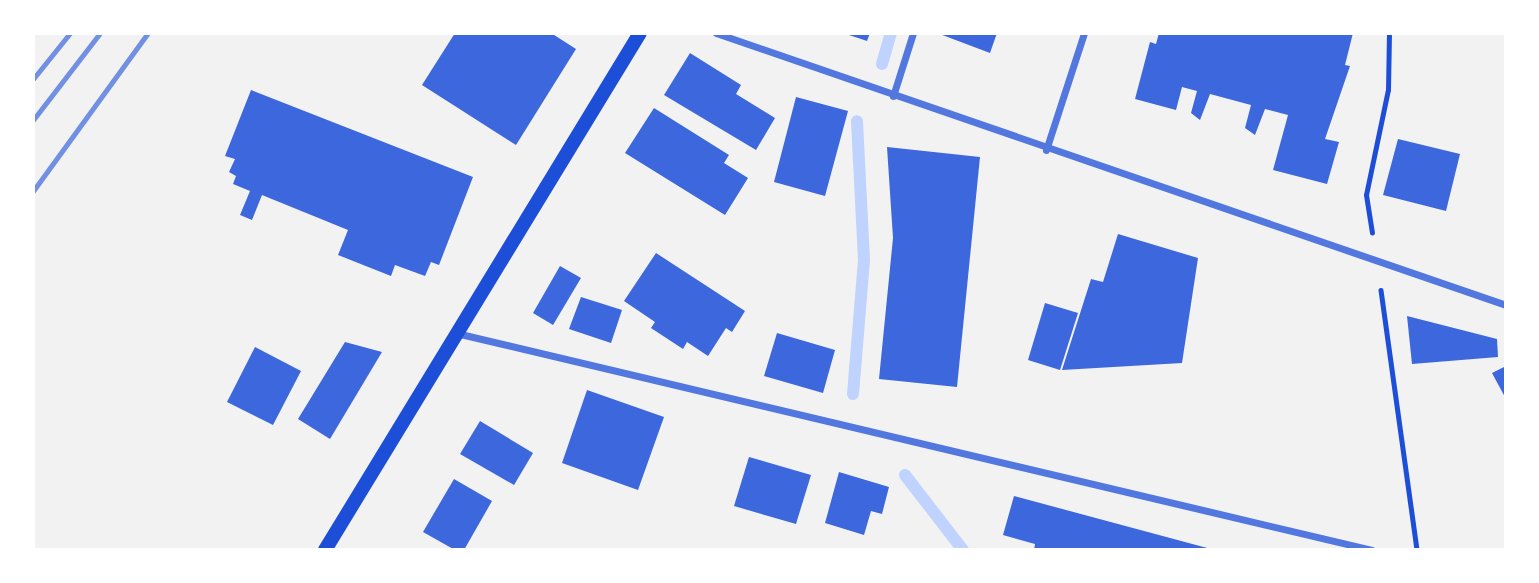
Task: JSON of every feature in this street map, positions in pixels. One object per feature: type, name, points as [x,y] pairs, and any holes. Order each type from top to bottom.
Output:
[{"type":"main road","points":[[326,550],[455,333],[640,33]]},
{"type":"street","points":[[716,33],[1046,150],[1506,305]]},
{"type":"street","points":[[893,96],[913,33]]},
{"type":"street","points":[[1046,150],[1084,33]]},
{"type":"street","points":[[455,333],[1372,550]]},
{"type":"building","points":[[455,33],[551,33],[576,49],[516,145],[422,85]]},
{"type":"building","points":[[843,33],[870,33],[867,41]]},
{"type":"building","points":[[937,33],[997,33],[990,53]]},
{"type":"building","points":[[1159,33],[1353,33],[1345,65],[1350,66],[1325,139],[1339,142],[1327,184],[1273,170],[1288,115],[1265,109],[1255,135],[1245,128],[1251,105],[1210,94],[1200,120],[1191,113],[1197,91],[1182,87],[1176,110],[1135,99],[1150,42],[1156,44]]},
{"type":"building","points":[[690,53],[741,85],[736,94],[775,118],[756,150],[664,95]]},
{"type":"building","points":[[251,90],[473,177],[439,265],[431,262],[425,276],[395,265],[391,276],[338,255],[348,230],[262,195],[252,220],[240,215],[250,191],[233,184],[236,176],[229,172],[235,159],[225,156]]},
{"type":"building","points":[[796,97],[848,111],[825,196],[774,182]]},
{"type":"building","points":[[654,108],[729,155],[724,163],[748,178],[725,215],[625,153]]},
{"type":"building","points":[[1398,139],[1460,154],[1446,211],[1383,195]]},
{"type":"building","points":[[887,147],[980,157],[957,387],[879,379],[893,238]]},
{"type":"building","points":[[1118,234],[1198,258],[1182,363],[1062,370],[1091,279],[1103,282]]},
{"type":"building","points":[[656,253],[745,311],[732,332],[726,328],[708,356],[687,342],[683,349],[651,328],[655,322],[624,301]]},
{"type":"building","points":[[560,266],[581,278],[553,325],[533,313]]},
{"type":"building","points":[[581,297],[622,310],[611,343],[569,329]]},
{"type":"building","points":[[1045,303],[1078,313],[1060,370],[1028,360]]},
{"type":"building","points":[[1407,316],[1497,339],[1498,357],[1412,364]]},
{"type":"building","points":[[777,333],[835,350],[823,393],[764,376]]},
{"type":"building","points":[[345,342],[382,352],[330,439],[298,419]]},
{"type":"building","points":[[255,347],[301,371],[273,425],[227,402]]},
{"type":"building","points":[[1506,366],[1506,399],[1492,373]]},
{"type":"building","points":[[587,390],[664,417],[638,490],[562,463]]},
{"type":"building","points":[[480,421],[533,453],[514,485],[460,454]]},
{"type":"building","points":[[749,457],[811,475],[796,524],[734,506]]},
{"type":"building","points":[[839,472],[889,487],[882,514],[871,511],[864,535],[825,523]]},
{"type":"building","points":[[454,479],[492,501],[464,550],[455,550],[423,532]]},
{"type":"building","points":[[1014,496],[1211,549],[1034,550],[1035,544],[1003,535]]},
{"type":"waterway","points":[[882,64],[891,33]]},
{"type":"waterway","points":[[853,394],[864,260],[857,121]]},
{"type":"waterway","points":[[905,475],[963,550]]},
{"type":"railway","points":[[33,79],[70,33]]},
{"type":"railway","points":[[33,120],[100,33]]},
{"type":"railway","points":[[33,191],[148,33]]}]
